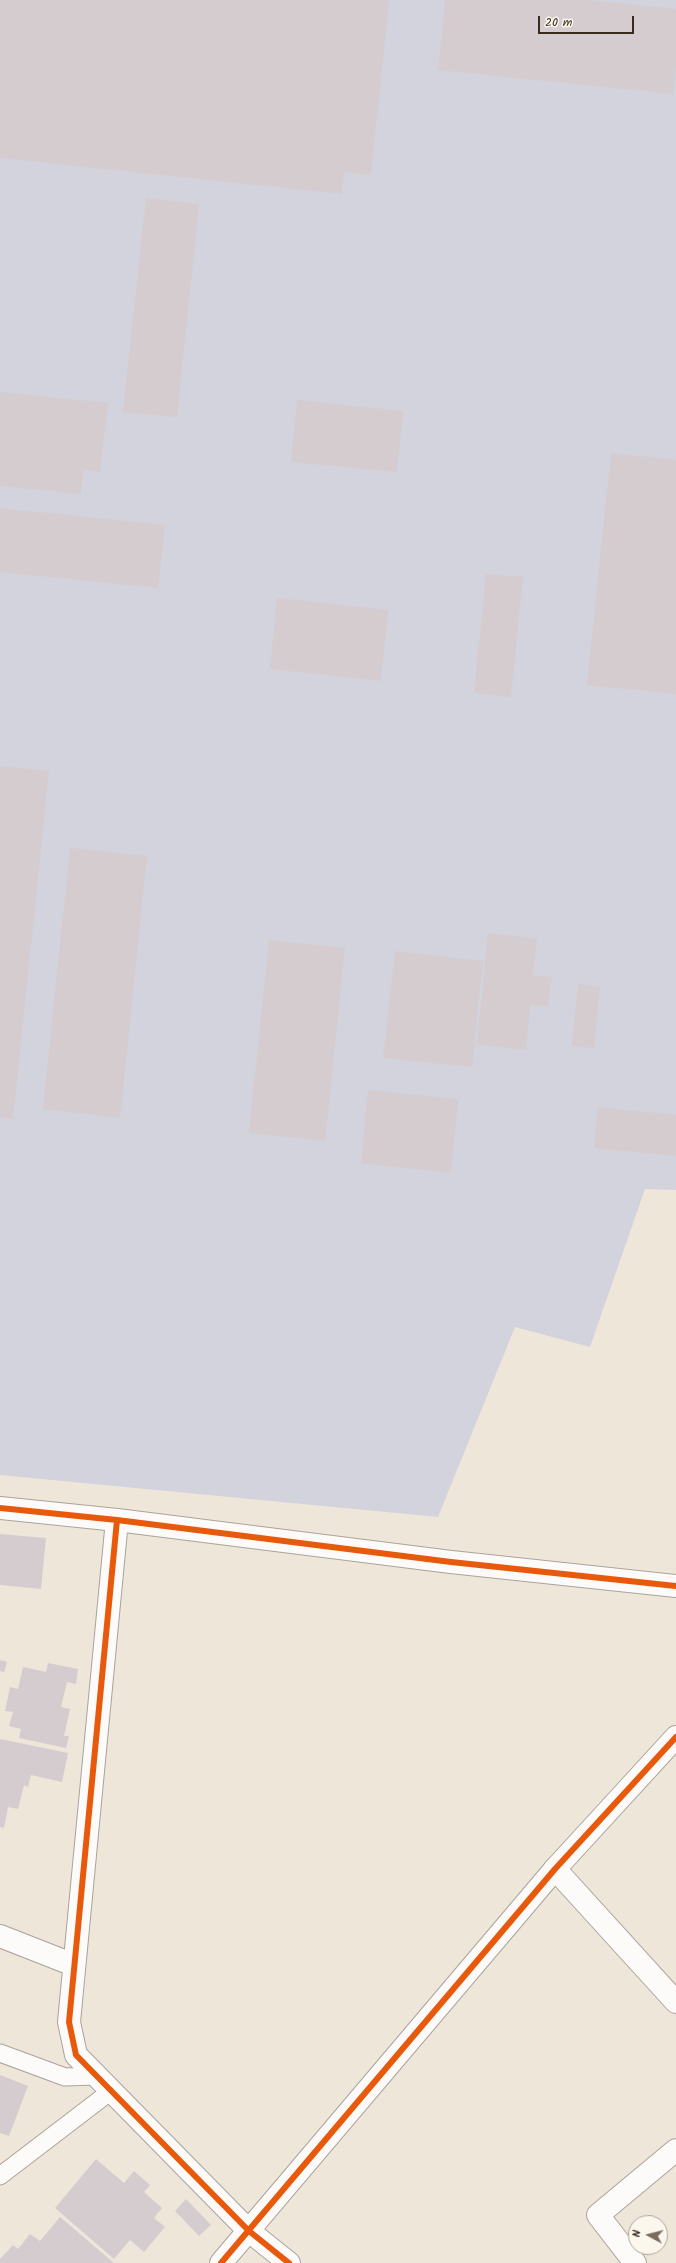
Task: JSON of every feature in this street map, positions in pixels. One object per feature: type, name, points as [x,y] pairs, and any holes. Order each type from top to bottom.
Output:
[{"type":"street","points":[[0,1508],[117,1520],[451,1562],[676,1586]]},
{"type":"street","points":[[117,1520],[69,2022],[76,2056],[249,2232],[289,2263]]},
{"type":"street","points":[[221,2263],[249,2232],[555,1869],[676,1737]]},
{"type":"street","points":[[555,1869],[676,2002]]},
{"type":"street","points":[[0,1936],[74,1965]]},
{"type":"street","points":[[635,2263],[598,2215],[676,2150]]},
{"type":"lane","points":[[0,2052],[65,2077],[104,2084]]},
{"type":"lane","points":[[0,2176],[104,2084]]},
{"type":"shaded area","points":[[0,0],[676,0],[676,1190],[645,1189],[590,1347],[515,1327],[438,1517],[0,1475]]},
{"type":"building","points":[[0,0],[389,0],[371,175],[344,172],[342,194],[0,158]]},
{"type":"building","points":[[445,0],[589,0],[676,9],[676,63],[673,94],[438,70]]},
{"type":"building","points":[[146,198],[199,204],[177,417],[123,412]]},
{"type":"building","points":[[0,392],[108,403],[100,472],[83,470],[81,494],[0,486]]},
{"type":"building","points":[[297,400],[403,411],[397,472],[291,462]]},
{"type":"building","points":[[611,453],[676,460],[676,694],[587,685]]},
{"type":"building","points":[[0,508],[165,525],[158,588],[0,572]]},
{"type":"building","points":[[486,574],[523,577],[511,697],[474,693]]},
{"type":"building","points":[[277,598],[388,610],[381,681],[270,669]]},
{"type":"building","points":[[0,766],[49,771],[13,1119],[0,1117]]},
{"type":"building","points":[[70,848],[147,856],[120,1118],[43,1109]]},
{"type":"building","points":[[488,933],[537,939],[533,975],[552,977],[548,1006],[530,1005],[526,1050],[477,1044]]},
{"type":"building","points":[[269,940],[345,948],[325,1141],[249,1133]]},
{"type":"building","points":[[395,951],[483,961],[472,1067],[383,1058]]},
{"type":"building","points":[[578,984],[600,987],[594,1048],[572,1046]]},
{"type":"building","points":[[368,1090],[458,1099],[451,1173],[361,1163]]},
{"type":"building","points":[[598,1107],[676,1115],[676,1156],[594,1148]]},
{"type":"building","points":[[0,1534],[46,1538],[41,1589],[0,1585]]},
{"type":"building","points":[[0,1660],[7,1662],[4,1672],[0,1671]]},
{"type":"building","points":[[48,1663],[78,1669],[76,1684],[67,1682],[61,1707],[70,1709],[64,1736],[69,1736],[66,1748],[19,1738],[21,1729],[9,1726],[13,1712],[5,1711],[10,1687],[18,1689],[23,1667],[46,1672]]},
{"type":"building","points":[[0,1739],[68,1753],[62,1782],[31,1775],[28,1787],[24,1785],[18,1809],[8,1807],[4,1828],[0,1827]]},
{"type":"building","points":[[0,2075],[28,2086],[9,2136],[0,2133]]},
{"type":"building","points":[[96,2159],[124,2183],[134,2171],[150,2185],[144,2192],[162,2208],[154,2218],[165,2227],[144,2252],[130,2240],[114,2259],[55,2208]]},
{"type":"building","points":[[186,2199],[211,2225],[199,2236],[175,2211]]},
{"type":"building","points":[[60,2217],[114,2263],[0,2263],[0,2259],[13,2245],[18,2249],[30,2234],[40,2241]]},
{"type":"cycle path","points":[[0,1508],[117,1520],[451,1562],[676,1586]]},
{"type":"cycle path","points":[[117,1520],[69,2022],[76,2055],[249,2231],[289,2263]]},
{"type":"cycle path","points":[[221,2263],[555,1869],[676,1737]]}]
